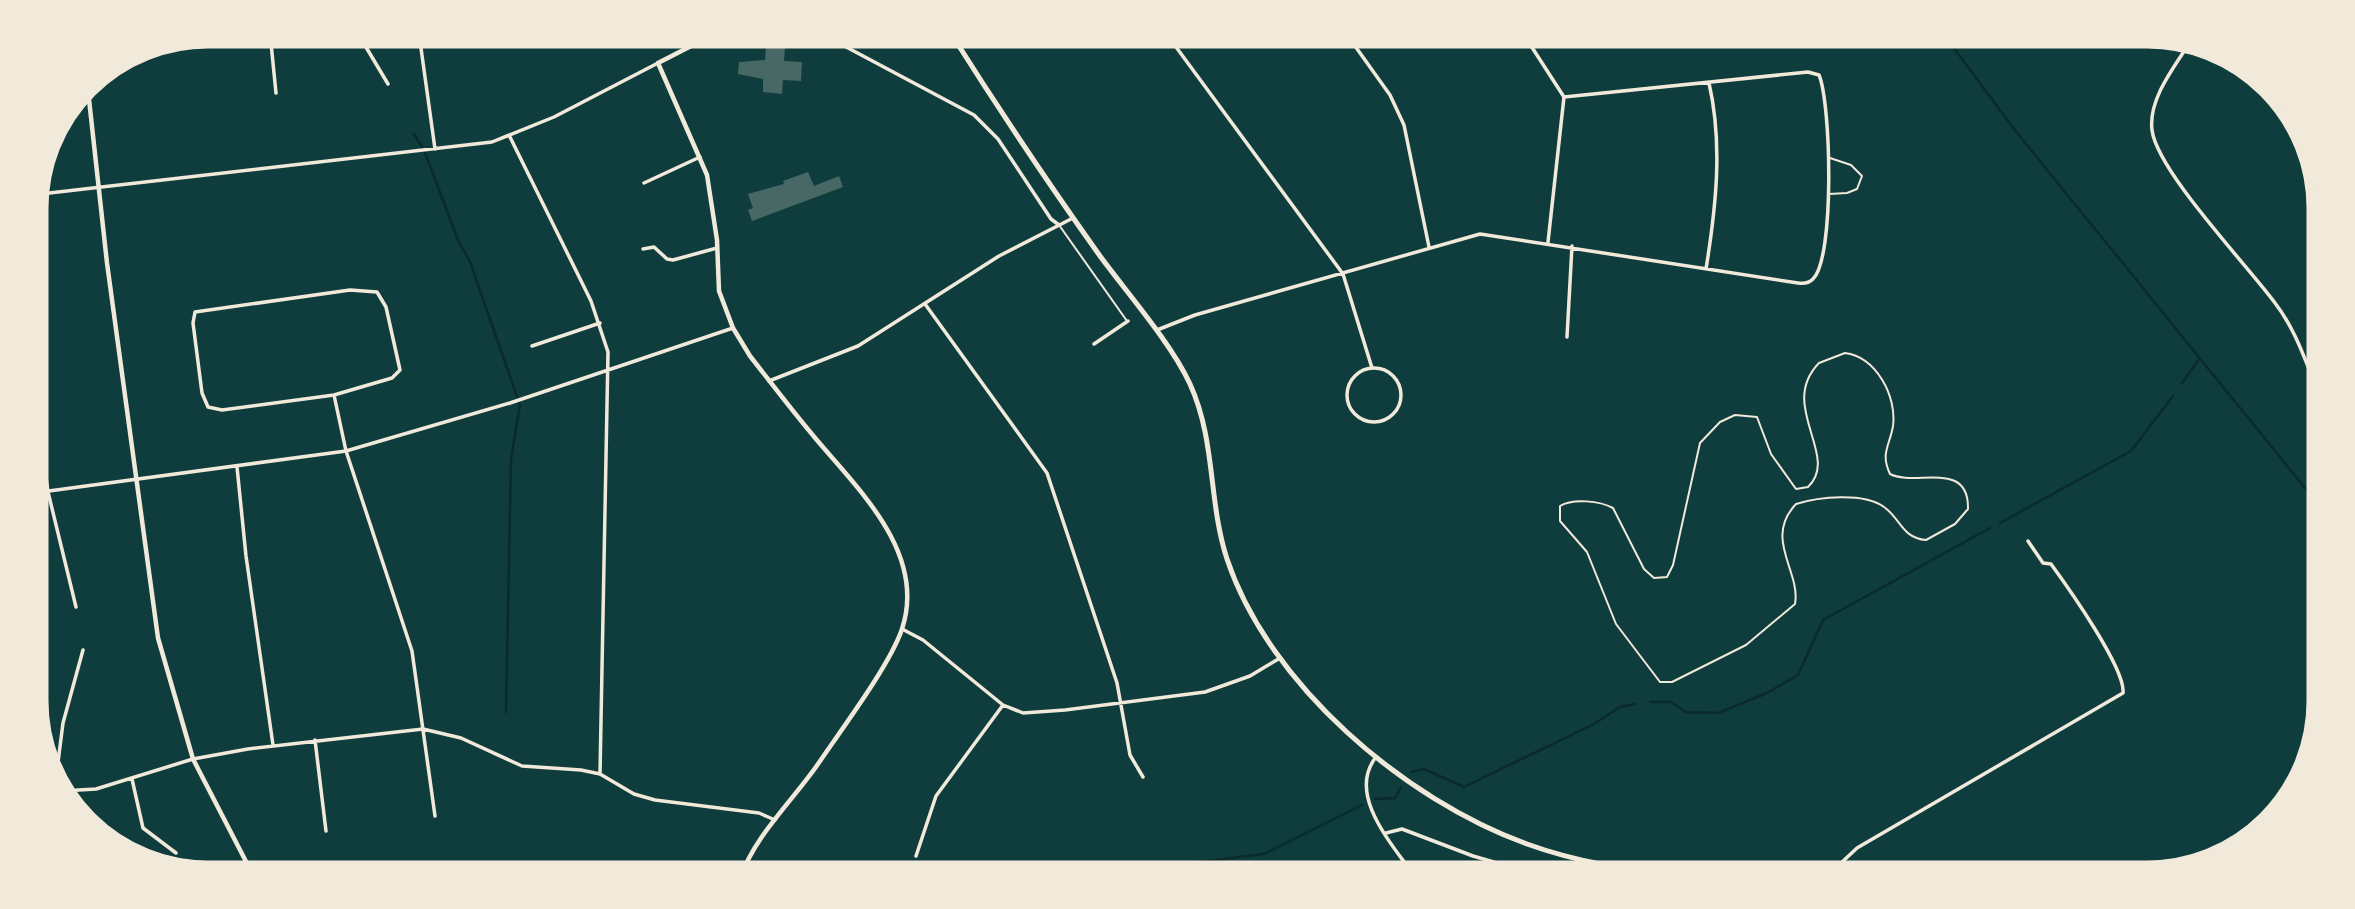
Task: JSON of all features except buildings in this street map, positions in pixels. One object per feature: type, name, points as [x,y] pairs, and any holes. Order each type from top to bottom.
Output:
[{"type":"main road","points":[[958,44],[1073,218],[1184,372],[1210,446],[1221,539],[1236,583],[1280,658],[1323,706],[1376,757],[1439,801],[1526,844],[1604,865]]},
{"type":"street","points":[[272,44],[276,93]]},
{"type":"street","points":[[364,44],[388,84]]},
{"type":"street","points":[[420,44],[435,149]]},
{"type":"street","points":[[44,194],[492,142],[510,137],[698,44]]},
{"type":"street","points":[[841,44],[974,115],[998,139],[1051,219],[1059,225]]},
{"type":"street","points":[[1173,44],[1343,274],[1373,368],[1398,380],[1399,406],[1390,416],[1366,421],[1356,419],[1347,392],[1349,382],[1373,368]]},
{"type":"street","points":[[1354,44],[1390,95],[1404,125],[1430,247]]},
{"type":"street","points":[[1530,44],[1564,97],[1548,242]]},
{"type":"street","points":[[2186,49],[2155,104],[2152,130],[2155,143],[2190,197],[2277,305],[2299,344],[2311,374]]},
{"type":"street","points":[[658,64],[701,157],[712,195],[719,291],[733,328],[769,380],[860,489],[888,533],[906,582],[902,629],[880,669],[820,761],[749,856],[746,865]]},
{"type":"street","points":[[1155,331],[1195,316],[1479,234],[1548,242],[1798,283],[1811,281],[1820,266],[1829,194],[1829,158],[1819,75],[1808,72],[1564,97]]},
{"type":"street","points":[[1706,269],[1716,176],[1714,116],[1709,82]]},
{"type":"street","points":[[89,96],[158,638],[194,759],[248,865]]},
{"type":"street","points":[[510,137],[600,323],[608,352],[600,775]]},
{"type":"street","points":[[644,183],[701,157]]},
{"type":"street","points":[[769,380],[858,346],[999,256],[1073,218]]},
{"type":"street","points":[[1567,337],[1572,246]]},
{"type":"street","points":[[643,249],[654,247],[667,260],[673,260],[717,248]]},
{"type":"street","points":[[350,290],[377,292],[386,307],[400,370],[392,378],[334,395],[222,410],[208,407],[202,393],[193,323],[195,312],[215,306],[350,290]]},
{"type":"street","points":[[925,304],[1047,473],[1117,683],[1130,755],[1143,777]]},
{"type":"street","points":[[1094,344],[1128,321]]},
{"type":"street","points":[[532,346],[600,323]]},
{"type":"street","points":[[44,492],[346,451],[523,399],[733,328]]},
{"type":"street","points":[[334,395],[346,451],[407,628],[435,816]]},
{"type":"street","points":[[44,463],[48,492],[76,607]]},
{"type":"street","points":[[237,467],[246,556],[273,745]]},
{"type":"street","points":[[1840,865],[1857,848],[2123,693],[2122,679],[2115,665],[2067,587],[2051,564],[2043,563],[2028,541]]},
{"type":"street","points":[[902,629],[923,640],[1003,705],[1034,713],[1220,688],[1280,658]]},
{"type":"street","points":[[57,766],[63,723],[83,650]]},
{"type":"street","points":[[916,856],[936,796],[1003,705]]},
{"type":"street","points":[[70,791],[96,789],[194,759],[273,745],[423,729],[461,738],[522,766],[581,770],[600,775],[642,797],[759,813],[775,820]]},
{"type":"street","points":[[315,740],[326,831]]},
{"type":"street","points":[[1376,757],[1368,768],[1365,786],[1367,799],[1385,833],[1407,865]]},
{"type":"street","points":[[132,779],[143,828],[176,853]]},
{"type":"street","points":[[1385,833],[1402,829],[1504,865]]},
{"type":"lane","points":[[1829,158],[1852,165],[1862,176],[1857,188],[1847,193],[1829,194]]},
{"type":"lane","points":[[1059,225],[1128,321]]},
{"type":"path","points":[[1845,353],[1863,359],[1879,374],[1891,402],[1893,426],[1884,456],[1890,474],[1900,479],[1936,475],[1956,482],[1966,494],[1968,509],[1955,524],[1926,540],[1908,535],[1885,508],[1873,501],[1846,499],[1796,504],[1786,519],[1783,541],[1795,604],[1746,645],[1664,684],[1650,672],[1616,624],[1593,561],[1560,521],[1560,506],[1571,502],[1593,503],[1613,508],[1644,569],[1654,578],[1667,577],[1673,565],[1694,460],[1704,437],[1720,422],[1735,415],[1757,418],[1767,448],[1789,481],[1796,489],[1808,487],[1819,464],[1803,411],[1806,384],[1813,369],[1826,359],[1845,353]]},
{"type":"waterway","points":[[1951,44],[2014,129],[2311,495]]},
{"type":"waterway","points":[[414,134],[424,150],[458,240],[470,262],[520,405],[511,459],[506,712]]},
{"type":"waterway","points":[[2182,383],[2200,358]]},
{"type":"waterway","points":[[2000,523],[2131,451],[2173,396]]},
{"type":"waterway","points":[[1650,702],[1671,702],[1686,712],[1718,713],[1767,693],[1798,675],[1823,620],[1990,528]]},
{"type":"waterway","points":[[1412,772],[1424,769],[1464,787],[1594,724],[1620,707],[1635,704]]},
{"type":"waterway","points":[[1375,799],[1395,798],[1401,787]]},
{"type":"waterway","points":[[1175,865],[1264,854],[1362,805]]}]
